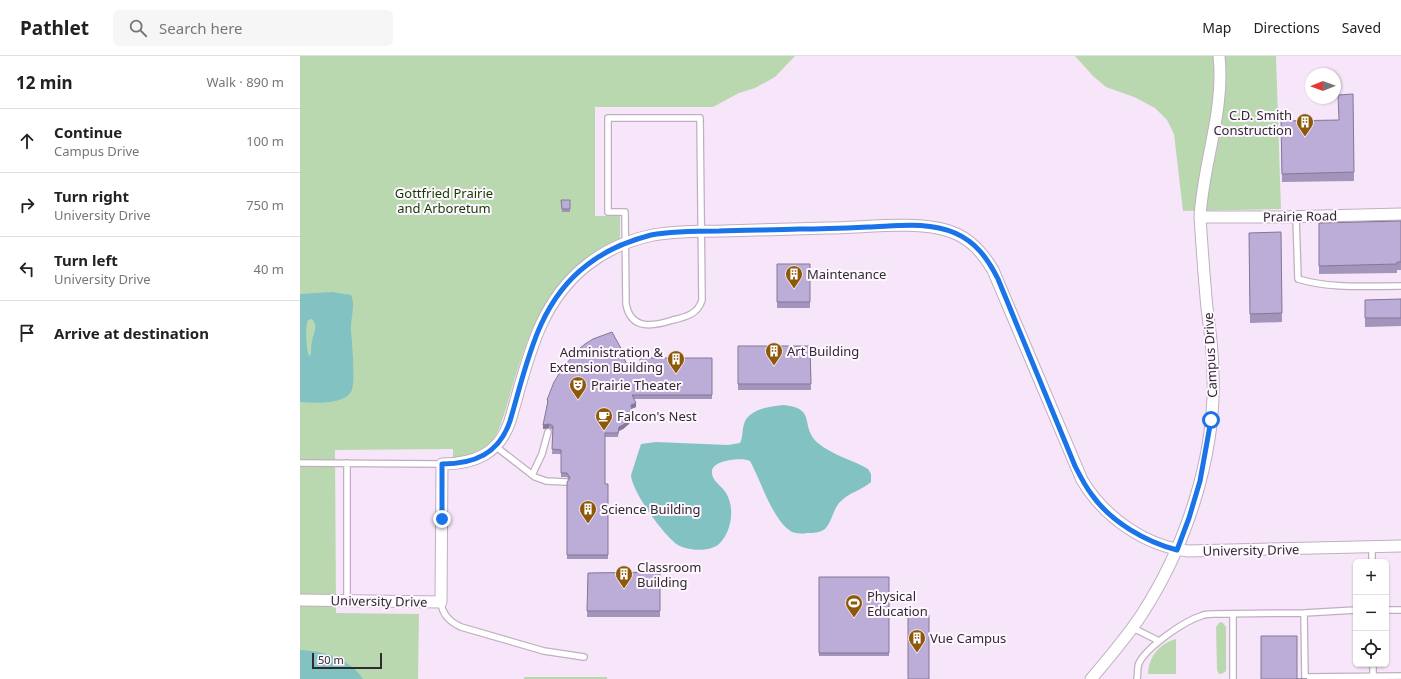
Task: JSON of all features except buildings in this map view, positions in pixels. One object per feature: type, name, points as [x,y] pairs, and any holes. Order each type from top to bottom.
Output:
[{"type":"street","name":"Campus Drive","points":[[1091,679],[1132,628],[1157,588],[1177,550],[1200,481],[1209,436],[1213,374],[1200,217],[1203,181],[1218,100],[1220,76],[1219,56]]},
{"type":"street","name":"Prairie Road","points":[[1200,217],[1296,217],[1401,214]]},
{"type":"street","name":"University Drive","points":[[300,600],[441,602],[442,464],[459,464],[484,455],[495,446],[508,428],[538,330],[550,306],[565,286],[581,270],[599,256],[625,243],[659,234],[701,231],[920,226],[948,230],[970,242],[983,254],[998,279],[1075,466],[1093,497],[1125,526],[1163,546],[1177,550],[1201,552],[1401,546]]},
{"type":"lane","points":[[608,118],[700,118],[701,231],[702,300],[699,308],[691,314],[657,325],[637,322],[631,317],[626,308],[625,212],[608,212],[608,118]]},
{"type":"lane","points":[[1296,217],[1298,279],[1315,284],[1344,286],[1401,286]]},
{"type":"lane","points":[[532,474],[543,450],[548,432]]},
{"type":"lane","points":[[495,446],[532,474],[546,481],[566,482]]},
{"type":"lane","points":[[300,463],[442,464]]},
{"type":"lane","points":[[347,463],[347,600]]},
{"type":"lane","points":[[1372,547],[1372,559]]},
{"type":"lane","points":[[441,602],[445,614],[454,624],[461,628],[544,651],[584,657]]},
{"type":"lane","points":[[1137,679],[1139,664],[1146,654],[1159,641],[1188,622],[1201,616],[1213,614],[1304,613],[1353,610]]},
{"type":"lane","points":[[1389,610],[1401,610]]},
{"type":"lane","points":[[1304,613],[1305,677],[1373,678],[1401,676]]},
{"type":"lane","points":[[1233,614],[1233,679]]},
{"type":"lane","points":[[1132,628],[1159,641]]},
{"type":"lane","points":[[1373,667],[1373,678]]},
{"type":"green space","name":"Gottfried Prairie and Arboretum","points":[[300,56],[795,56],[775,77],[755,88],[739,93],[713,107],[595,107],[595,216],[620,216],[620,241],[588,260],[571,273],[556,289],[544,306],[527,343],[501,424],[497,433],[488,445],[477,453],[453,458],[453,449],[335,450],[336,613],[419,614],[418,679],[300,679]]},
{"type":"green space","points":[[1075,56],[1276,56],[1281,209],[1183,211],[1174,134],[1167,120],[1155,108],[1134,97],[1106,87],[1093,76]]},
{"type":"green space","points":[[1221,622],[1226,627],[1226,670],[1225,672],[1219,674],[1217,670],[1216,627]]},
{"type":"green space","points":[[1176,639],[1176,674],[1148,674],[1150,662],[1156,652],[1165,644]]},
{"type":"green space","points":[[524,677],[607,677],[607,679],[524,679]]},
{"type":"shaded area","points":[[332,292],[351,295],[353,304],[351,326],[353,381],[351,392],[341,399],[327,402],[300,402],[300,294]],"holes":[[[312,319],[315,330],[311,354],[309,356],[306,328],[308,320]]]},
{"type":"shaded area","points":[[784,405],[801,410],[805,414],[812,437],[818,443],[830,451],[868,469],[871,474],[871,482],[847,496],[840,502],[825,529],[802,534],[789,530],[777,516],[750,461],[740,459],[721,462],[713,469],[712,476],[726,493],[731,505],[731,519],[727,533],[715,547],[699,550],[678,545],[657,523],[637,492],[633,483],[631,475],[641,444],[656,442],[728,445],[740,443],[744,424],[750,415],[761,409]]},
{"type":"shaded area","points":[[300,650],[318,652],[335,657],[351,666],[363,679],[300,679]]},
{"type":"place","name":"C.D. Smith Construction","points":[[1305,137]]},
{"type":"place","name":"Maintenance","points":[[794,289]]},
{"type":"place","name":"Art Building","points":[[774,366]]},
{"type":"place","name":"Administration & Extension Building","points":[[676,374]]},
{"type":"place","name":"Prairie Theater","points":[[578,400]]},
{"type":"place","name":"Falcon's Nest","points":[[604,431]]},
{"type":"place","name":"Science Building","points":[[588,524]]},
{"type":"place","name":"Classroom Building","points":[[624,589]]},
{"type":"place","name":"Physical Education","points":[[854,618]]},
{"type":"place","name":"Vue Campus","points":[[917,653]]},
{"type":"route","points":[[442,519],[442,464],[459,464],[477,459],[498,444],[508,428],[538,330],[550,306],[560,291],[581,270],[605,252],[640,238],[665,233],[908,225],[939,228],[955,233],[970,242],[983,254],[998,279],[1075,466],[1087,488],[1093,497],[1110,514],[1125,526],[1163,546],[1177,550],[1184,533],[1200,481],[1211,420]]}]
